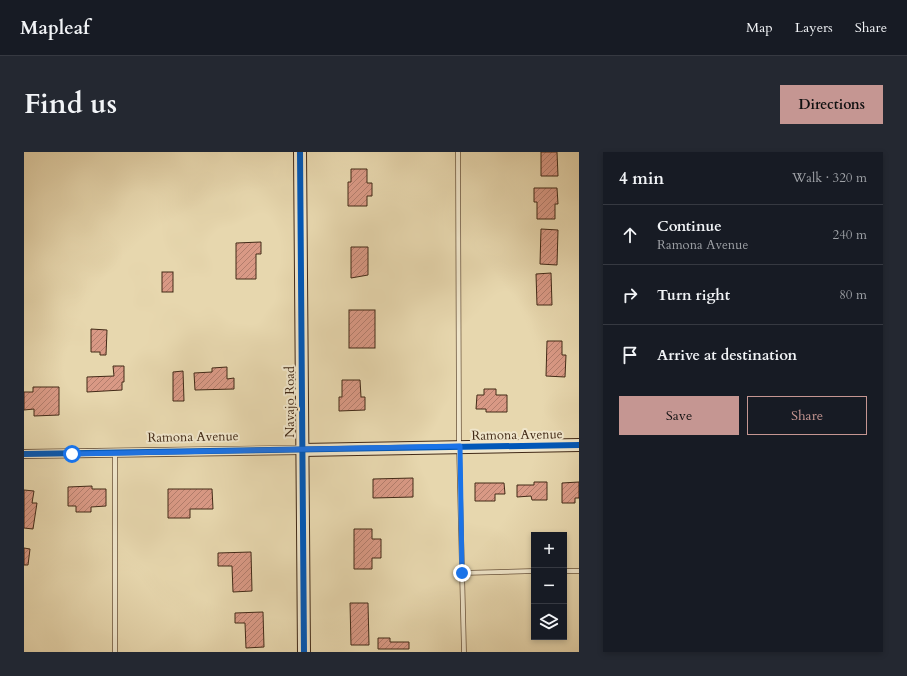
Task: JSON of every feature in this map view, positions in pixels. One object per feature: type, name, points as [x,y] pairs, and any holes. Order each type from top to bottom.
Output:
[{"type":"main road","name":"Navajo Road","points":[[300,152],[304,652]]},
{"type":"main road","name":"Ramona Avenue","points":[[302,450],[579,445]]},
{"type":"street","name":"Ramona Avenue","points":[[24,454],[302,450]]},
{"type":"lane","points":[[458,152],[460,446],[464,652]]},
{"type":"lane","points":[[114,453],[116,652]]},
{"type":"lane","points":[[462,573],[531,571]]},
{"type":"lane","points":[[567,571],[579,571]]},
{"type":"building","points":[[541,152],[557,152],[558,176],[541,176]]},
{"type":"building","points":[[351,169],[367,169],[367,183],[372,183],[372,196],[367,196],[367,206],[348,206],[348,182],[351,182]]},
{"type":"building","points":[[534,188],[557,188],[558,204],[555,204],[555,219],[537,219],[537,202],[534,202]]},
{"type":"building","points":[[541,229],[558,230],[557,265],[540,264]]},
{"type":"building","points":[[261,242],[261,254],[256,254],[256,279],[236,279],[236,243]]},
{"type":"building","points":[[351,247],[368,247],[368,275],[351,278]]},
{"type":"building","points":[[162,272],[173,272],[173,292],[162,292]]},
{"type":"building","points":[[551,273],[552,305],[537,305],[536,274]]},
{"type":"building","points":[[349,310],[375,310],[375,348],[349,348]]},
{"type":"building","points":[[91,329],[107,330],[106,355],[100,355],[100,352],[91,352]]},
{"type":"building","points":[[547,341],[562,341],[562,355],[566,355],[565,377],[546,376]]},
{"type":"building","points":[[113,366],[124,366],[124,382],[122,382],[122,390],[87,392],[87,377],[114,376]]},
{"type":"building","points":[[227,367],[227,379],[234,378],[234,389],[195,390],[194,373],[212,372],[212,368]]},
{"type":"building","points":[[183,371],[184,401],[173,401],[173,372]]},
{"type":"building","points":[[342,380],[360,380],[361,397],[365,397],[365,410],[339,411],[339,397],[342,397]]},
{"type":"building","points":[[33,387],[59,387],[59,415],[34,416],[34,409],[24,410],[24,392],[33,392]]},
{"type":"building","points":[[484,389],[496,389],[496,395],[507,395],[507,412],[486,412],[486,409],[476,409],[477,395],[484,395]]},
{"type":"building","points":[[413,478],[413,497],[373,498],[373,479]]},
{"type":"building","points":[[534,482],[547,482],[547,500],[532,500],[531,496],[517,497],[517,485],[534,485]]},
{"type":"building","points":[[579,482],[579,498],[575,498],[575,503],[562,503],[562,483]]},
{"type":"building","points":[[475,483],[504,483],[505,494],[495,494],[495,501],[475,501]]},
{"type":"building","points":[[92,486],[92,489],[106,489],[106,506],[91,507],[91,512],[76,512],[76,506],[68,506],[68,487]]},
{"type":"building","points":[[168,489],[212,489],[213,509],[190,509],[190,518],[168,518]]},
{"type":"building","points":[[24,490],[34,491],[32,503],[37,503],[33,529],[24,528]]},
{"type":"building","points":[[354,529],[372,529],[372,539],[381,539],[381,558],[372,558],[372,569],[354,569]]},
{"type":"building","points":[[24,548],[30,549],[28,565],[24,565]]},
{"type":"building","points":[[251,552],[252,591],[233,592],[232,566],[218,566],[218,553]]},
{"type":"building","points":[[350,603],[368,603],[369,645],[351,645]]},
{"type":"building","points":[[263,612],[264,647],[246,648],[245,623],[235,623],[235,613]]},
{"type":"building","points":[[378,638],[390,638],[390,642],[409,642],[409,649],[378,649]]},
{"type":"cycle path","points":[[300,152],[304,652]]},
{"type":"cycle path","points":[[24,454],[579,445]]},
{"type":"route","points":[[72,454],[460,446],[462,573]]}]
